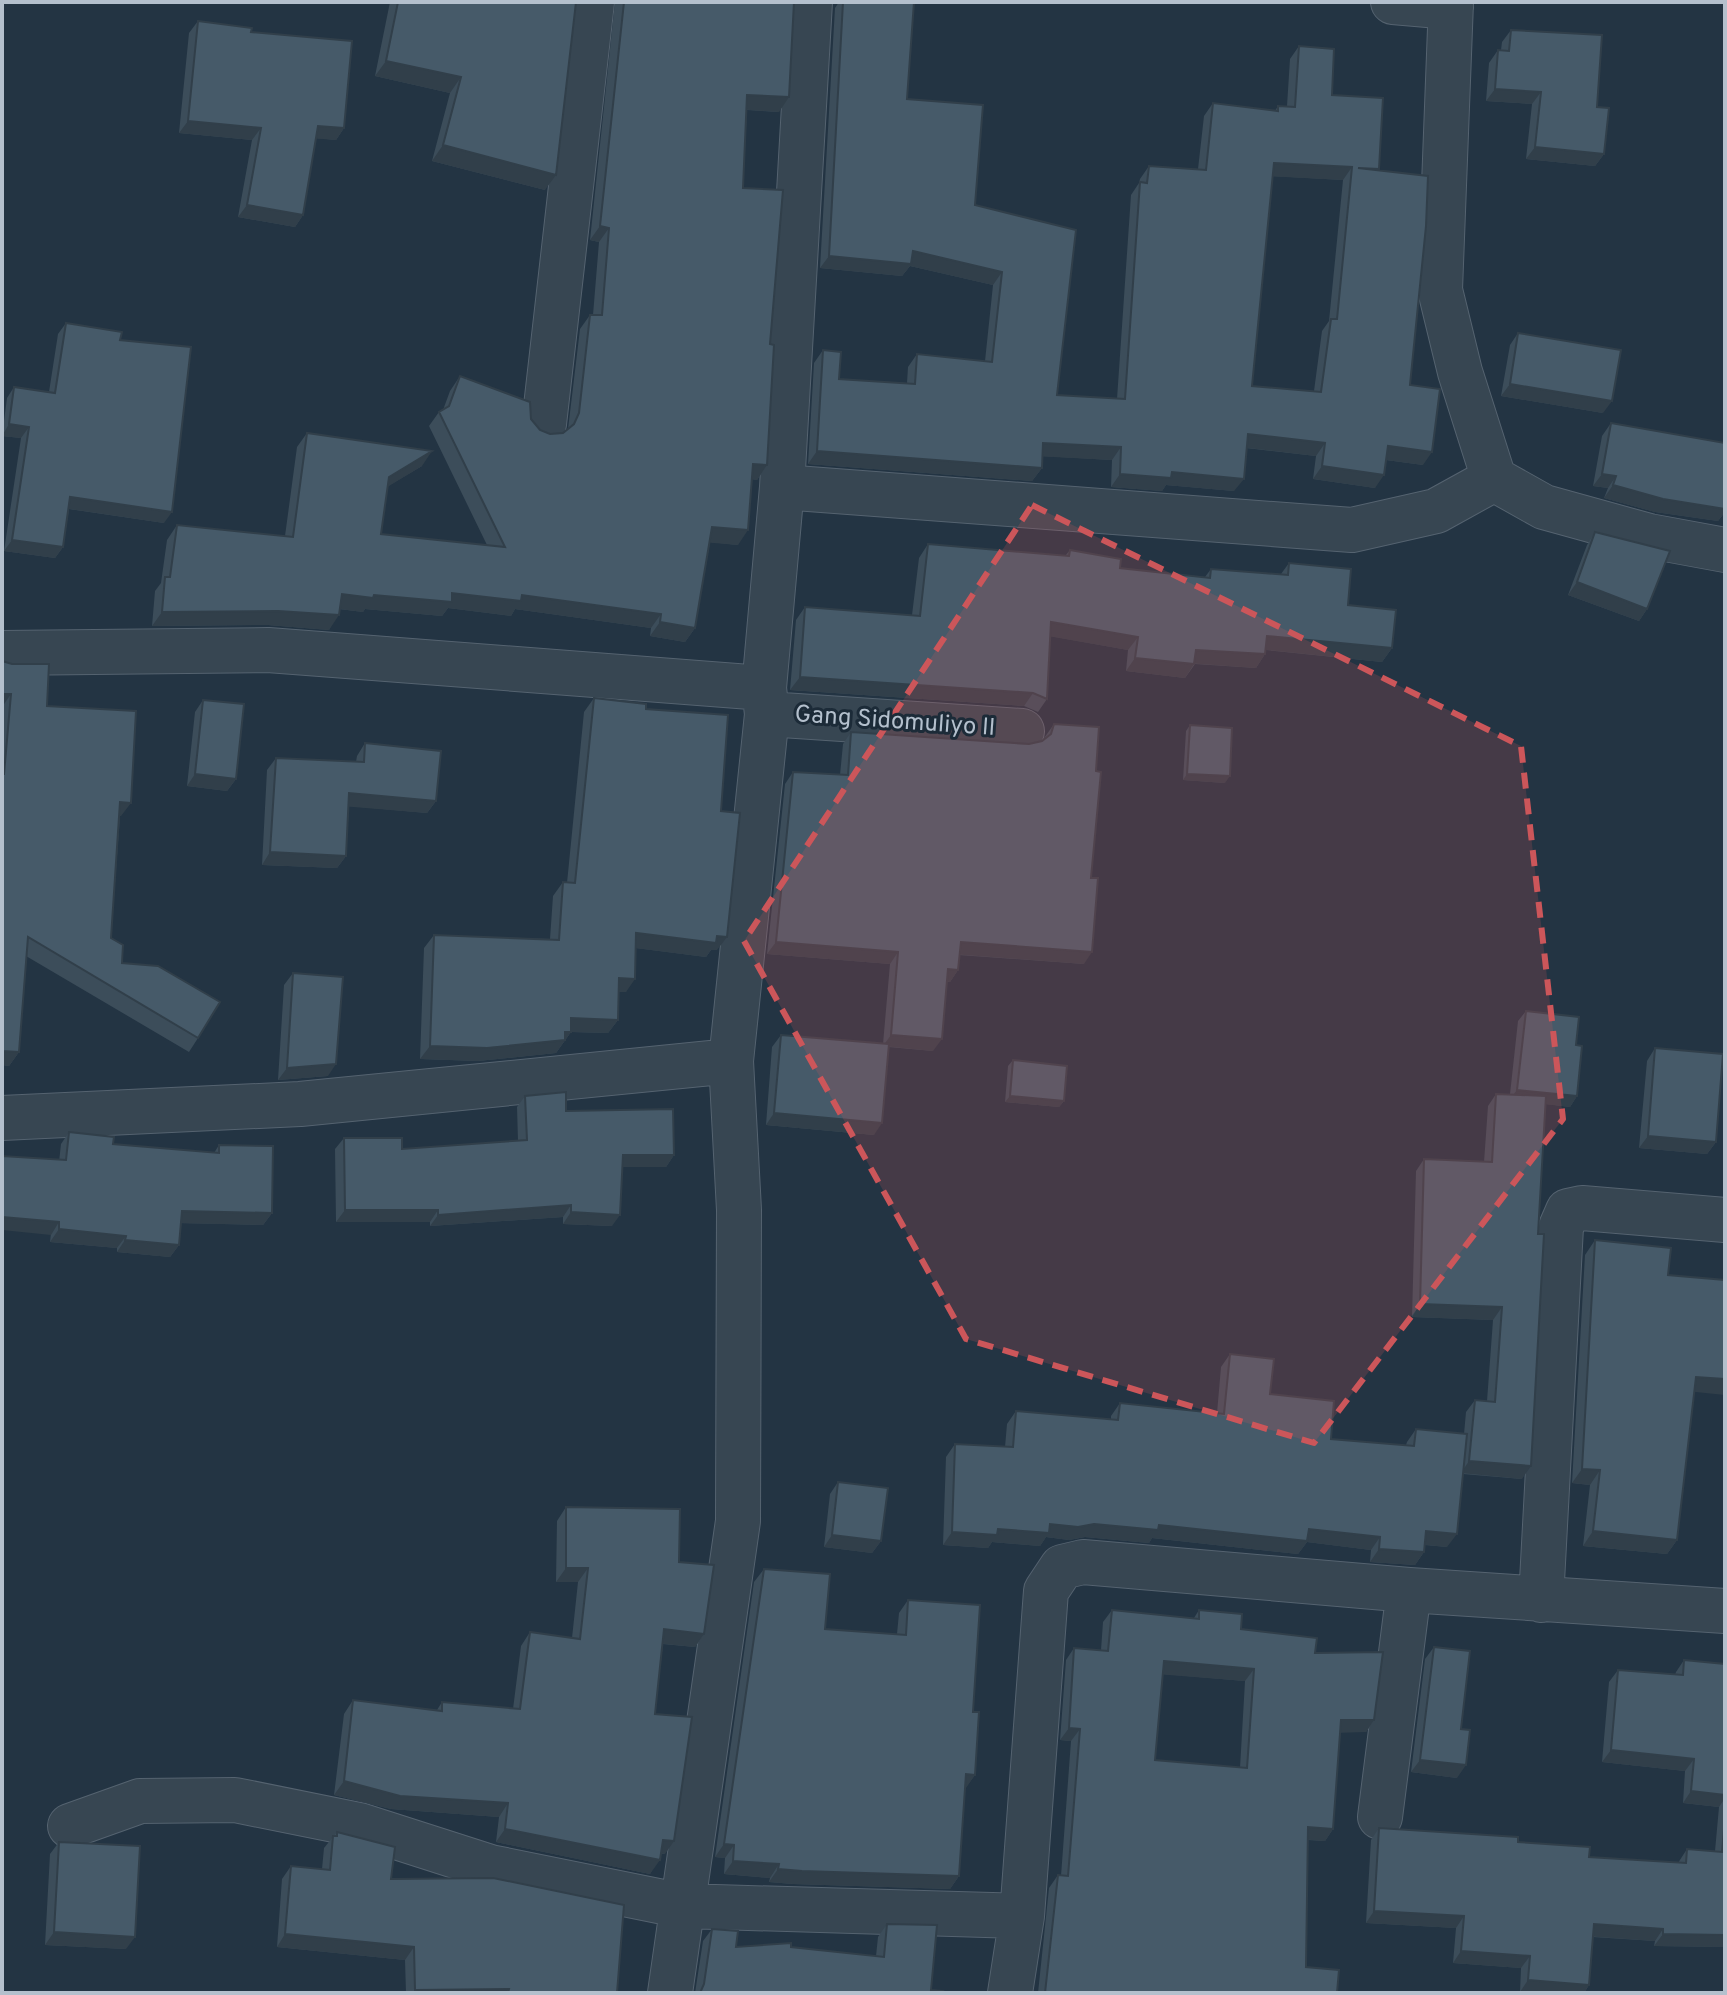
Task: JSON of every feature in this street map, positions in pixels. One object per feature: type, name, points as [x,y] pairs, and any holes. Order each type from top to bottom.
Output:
[{"type":"street","points":[[544,424],[592,2]]},
{"type":"street","points":[[670,1993],[738,1521],[739,1210],[731,1061],[766,701],[782,487],[810,2]]},
{"type":"street","points":[[1393,2],[1451,4],[1440,290],[1460,372],[1494,479],[1544,507],[1649,536],[1725,550]]},
{"type":"street","points":[[782,487],[1352,530],[1436,511],[1494,479]]},
{"type":"street","name":"Gang Sidomuliyo II","points":[[2,653],[268,650],[766,701],[1022,731]]},
{"type":"street","points":[[2,1118],[300,1104],[731,1061]]},
{"type":"street","points":[[1541,1600],[1561,1227],[1568,1211],[1582,1208],[1725,1220]]},
{"type":"street","points":[[1010,1993],[1022,1916],[1046,1591],[1062,1567],[1083,1562],[1409,1590],[1725,1611]]},
{"type":"street","points":[[1380,1817],[1409,1590]]},
{"type":"street","points":[[70,1826],[140,1801],[235,1800],[359,1825],[490,1867],[683,1906],[1022,1916]]},
{"type":"highlighted area","points":[[1032,505],[1521,746],[1563,1119],[1314,1443],[966,1339],[744,941]]},
{"type":"building","points":[[398,2],[576,2],[556,175],[443,145],[461,77],[386,61]]},
{"type":"building","points":[[624,2],[794,2],[789,97],[747,95],[743,188],[783,190],[770,344],[774,345],[767,465],[753,464],[748,530],[712,527],[695,628],[660,622],[661,614],[522,595],[521,601],[452,593],[452,602],[342,594],[339,615],[278,611],[162,612],[165,577],[170,577],[177,525],[293,537],[307,433],[432,451],[389,477],[381,534],[505,547],[439,412],[449,406],[460,376],[530,402],[531,419],[540,430],[550,434],[563,433],[574,424],[579,413],[590,315],[602,315],[609,228],[600,226]]},
{"type":"building","points":[[843,2],[914,2],[907,99],[983,105],[975,205],[1076,230],[1057,395],[1125,399],[1140,182],[1147,183],[1149,166],[1206,170],[1213,103],[1278,111],[1278,106],[1295,107],[1299,46],[1334,49],[1332,95],[1383,98],[1379,169],[1358,168],[1428,176],[1410,385],[1440,389],[1432,452],[1388,446],[1384,475],[1322,466],[1325,443],[1248,434],[1244,479],[1172,472],[1171,478],[1120,474],[1121,447],[1043,443],[1042,468],[817,451],[823,350],[841,352],[839,379],[915,384],[917,354],[992,362],[1002,272],[913,251],[911,264],[829,256]],"holes":[[[1274,163],[1352,167],[1337,319],[1331,319],[1321,392],[1252,386]]]},
{"type":"building","points":[[198,21],[252,28],[251,32],[352,41],[344,128],[318,126],[303,215],[247,205],[261,128],[188,121]]},
{"type":"building","points":[[1511,30],[1602,35],[1597,107],[1609,108],[1604,154],[1535,147],[1541,92],[1495,89],[1498,50],[1509,51]]},
{"type":"building","points":[[66,323],[122,332],[120,340],[191,347],[172,512],[70,497],[63,547],[12,540],[29,427],[9,424],[14,387],[55,393]]},
{"type":"building","points":[[1518,333],[1621,350],[1612,401],[1510,384]]},
{"type":"building","points":[[1611,423],[1725,443],[1725,509],[1663,499],[1613,485],[1616,476],[1602,474]]},
{"type":"building","points":[[1595,532],[1670,551],[1647,609],[1577,582]]},
{"type":"building","points":[[928,544],[1069,556],[1070,550],[1121,559],[1120,568],[1210,578],[1211,569],[1288,575],[1289,563],[1351,569],[1348,605],[1396,610],[1392,648],[1267,636],[1265,654],[1196,650],[1194,664],[1135,658],[1138,637],[1051,622],[1047,699],[1033,693],[800,677],[805,607],[920,616]]},
{"type":"building","points":[[2,661],[49,664],[47,706],[136,711],[131,803],[120,802],[111,938],[123,945],[122,963],[158,966],[220,1002],[198,1038],[28,937],[19,1052],[2,1051],[2,774],[11,694],[2,694]]},
{"type":"building","points":[[594,698],[646,704],[646,709],[728,715],[721,811],[740,813],[727,937],[717,936],[716,943],[636,933],[635,979],[619,978],[618,1020],[571,1018],[571,1032],[565,1032],[565,1040],[487,1048],[430,1046],[434,935],[559,940],[563,882],[575,883]]},
{"type":"building","points":[[203,700],[244,704],[236,779],[195,774]]},
{"type":"building","points":[[1054,724],[1099,727],[1096,771],[1101,772],[1091,878],[1098,878],[1092,952],[961,942],[958,970],[948,969],[942,1039],[891,1035],[898,952],[776,942],[793,772],[848,775],[851,732],[1029,744],[1042,741],[1051,734]]},
{"type":"building","points":[[1190,725],[1232,728],[1230,776],[1187,774]]},
{"type":"building","points":[[365,743],[441,751],[436,801],[349,793],[346,856],[270,852],[276,758],[364,762]]},
{"type":"building","points":[[293,973],[343,977],[336,1064],[287,1068]]},
{"type":"building","points":[[1526,1011],[1579,1017],[1576,1045],[1582,1046],[1577,1096],[1517,1090]]},
{"type":"building","points":[[781,1035],[889,1044],[882,1123],[774,1113]]},
{"type":"building","points":[[1655,1048],[1723,1054],[1716,1142],[1648,1136]]},
{"type":"building","points":[[1013,1060],[1067,1066],[1064,1101],[1010,1096]]},
{"type":"building","points":[[566,1092],[566,1111],[673,1109],[674,1155],[623,1155],[620,1215],[571,1212],[571,1205],[438,1215],[438,1210],[345,1210],[344,1138],[402,1138],[402,1149],[527,1140],[525,1096]]},
{"type":"building","points":[[1496,1094],[1546,1096],[1538,1234],[1544,1234],[1531,1466],[1469,1461],[1475,1400],[1495,1402],[1502,1307],[1420,1304],[1424,1159],[1492,1162]]},
{"type":"building","points":[[69,1132],[114,1137],[113,1144],[219,1153],[219,1145],[273,1146],[272,1213],[182,1211],[179,1245],[59,1229],[59,1222],[2,1217],[2,1156],[66,1160]]},
{"type":"building","points":[[1595,1240],[1671,1248],[1668,1275],[1725,1280],[1725,1379],[1696,1377],[1677,1540],[1593,1531],[1600,1470],[1582,1469]]},
{"type":"building","points":[[1230,1354],[1274,1359],[1270,1394],[1334,1401],[1331,1439],[1414,1446],[1416,1429],[1467,1434],[1457,1534],[1426,1531],[1424,1552],[1379,1549],[1380,1537],[1309,1529],[1307,1541],[1159,1525],[1158,1530],[1094,1524],[1078,1527],[1050,1524],[1049,1533],[998,1529],[997,1535],[952,1532],[955,1444],[1013,1447],[1016,1411],[1118,1420],[1120,1403],[1224,1414]]},
{"type":"building","points":[[838,1482],[888,1488],[881,1541],[832,1535]]},
{"type":"building","points":[[566,1507],[680,1509],[679,1562],[714,1565],[704,1634],[664,1629],[655,1714],[692,1717],[674,1841],[663,1840],[660,1860],[505,1829],[508,1803],[400,1796],[344,1781],[353,1700],[442,1711],[442,1702],[520,1709],[530,1632],[580,1639],[588,1568],[566,1568]]},
{"type":"building","points":[[764,1569],[830,1574],[825,1629],[906,1635],[908,1600],[980,1605],[973,1712],[979,1712],[975,1775],[966,1774],[959,1876],[802,1871],[778,1869],[779,1864],[733,1861],[734,1845],[724,1844]]},
{"type":"building","points":[[1112,1610],[1199,1619],[1199,1610],[1242,1614],[1241,1629],[1317,1638],[1315,1653],[1383,1652],[1374,1720],[1341,1720],[1333,1829],[1308,1827],[1306,1967],[1339,1970],[1337,1993],[1045,1993],[1058,1875],[1068,1876],[1080,1729],[1069,1728],[1074,1648],[1108,1651]],"holes":[[[1164,1661],[1254,1669],[1247,1768],[1155,1760]]]},
{"type":"building","points":[[1434,1647],[1470,1651],[1461,1729],[1470,1730],[1466,1765],[1420,1760]]},
{"type":"building","points":[[1684,1660],[1725,1664],[1725,1795],[1691,1791],[1694,1759],[1611,1750],[1618,1670],[1683,1675]]},
{"type":"building","points":[[1725,1818],[1725,1935],[1663,1934],[1663,1929],[1594,1924],[1589,1985],[1528,1980],[1530,1956],[1461,1951],[1464,1916],[1374,1911],[1379,1828],[1518,1837],[1518,1842],[1590,1847],[1589,1857],[1686,1863],[1687,1849],[1722,1852]]},
{"type":"building","points":[[337,1832],[395,1847],[391,1879],[493,1878],[624,1905],[617,1993],[415,1990],[414,1947],[285,1934],[291,1866],[330,1870],[333,1836],[337,1836]]},
{"type":"building","points":[[59,1842],[140,1846],[135,1937],[54,1932]]},
{"type":"building","points":[[887,1924],[937,1925],[931,1990],[942,1993],[700,1993],[712,1929],[738,1931],[736,1947],[791,1943],[791,1947],[884,1957]]}]
